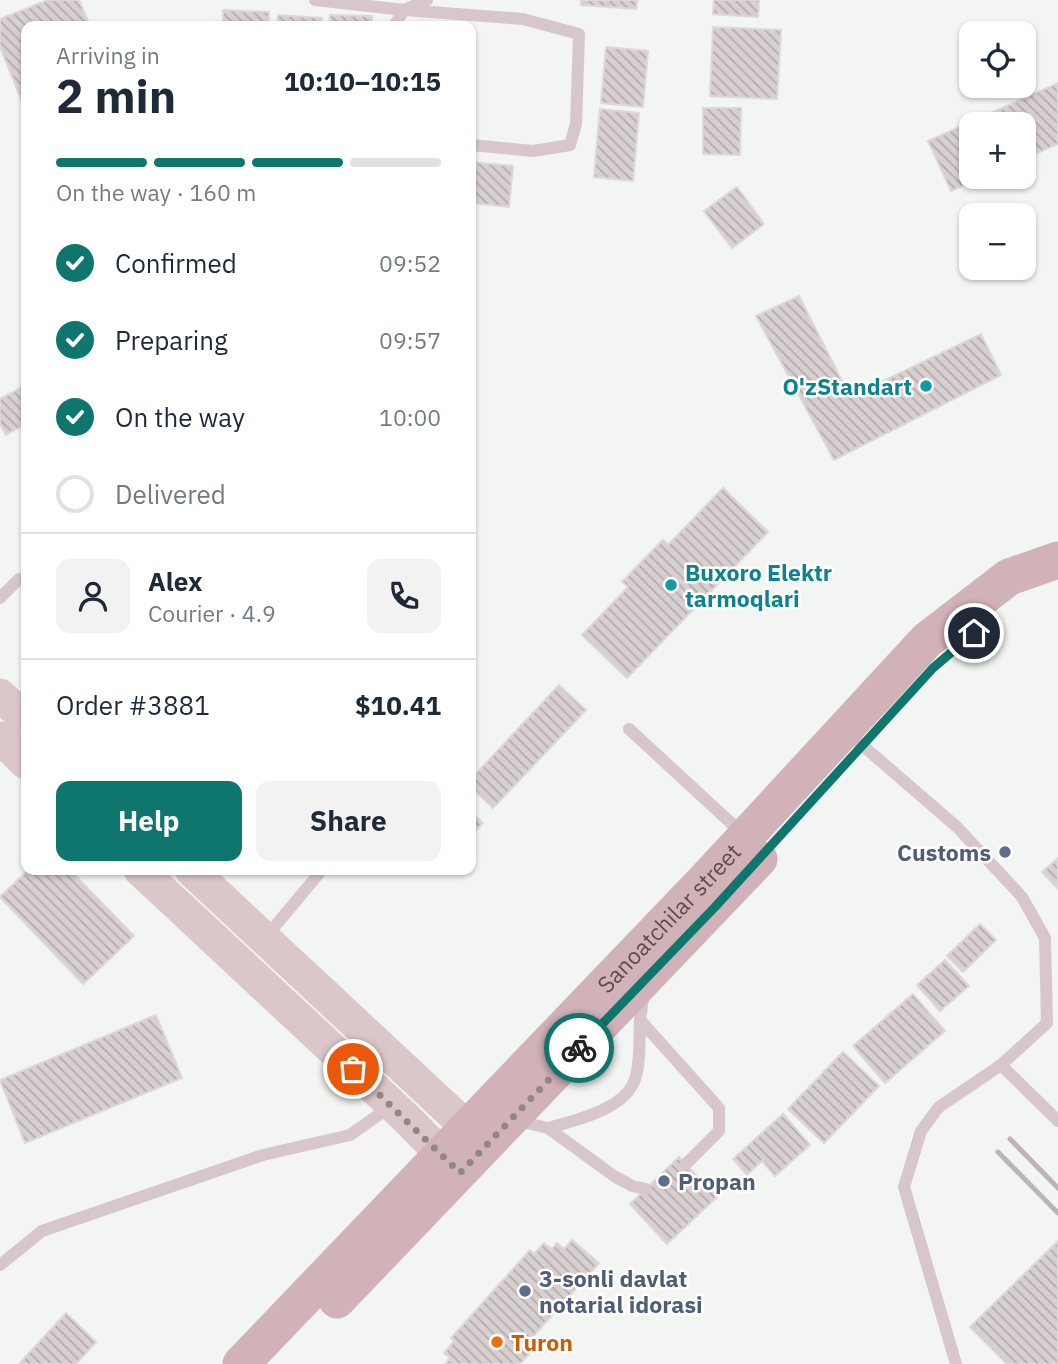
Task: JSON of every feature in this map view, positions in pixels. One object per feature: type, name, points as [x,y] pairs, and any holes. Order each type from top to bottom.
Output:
[{"type":"main road","name":"Sanoatchilar street","points":[[241,1364],[645,979],[715,907],[853,737],[927,639],[1009,577],[1058,561]]},
{"type":"main road","name":"Sanoatchilar street","points":[[488,1130],[746,836],[853,737],[1014,598],[1058,581]]},
{"type":"main road","points":[[0,695],[21,714]]},
{"type":"main road","points":[[0,738],[21,758]]},
{"type":"main road","points":[[145,875],[451,1163]]},
{"type":"main road","points":[[196,875],[265,938],[488,1130]]},
{"type":"main road","name":"Sanoatchilar street","points":[[275,1364],[451,1163]]},
{"type":"lane","points":[[315,0],[523,19],[579,34],[576,124],[570,145],[533,150],[476,145]]},
{"type":"lane","points":[[397,21],[404,10],[427,0]]},
{"type":"lane","points":[[0,598],[19,579]]},
{"type":"lane","points":[[629,729],[746,836]]},
{"type":"lane","points":[[853,737],[957,827],[1022,897],[1045,938],[1047,1023],[1001,1065],[939,1107],[921,1131],[904,1187],[956,1364]]},
{"type":"lane","points":[[265,938],[318,875]]},
{"type":"lane","points":[[488,1130],[548,1128],[603,1111],[625,1094],[635,1081],[645,979]]},
{"type":"lane","points":[[640,1020],[719,1108],[719,1131],[686,1164]]},
{"type":"lane","points":[[1001,1065],[1058,1121]]},
{"type":"lane","points":[[0,1265],[42,1231],[263,1155],[350,1135],[392,1105]]},
{"type":"lane","points":[[548,1128],[614,1176],[632,1186],[646,1189]]},
{"type":"building","points":[[48,0],[79,0],[88,21],[21,21],[21,99],[0,47],[0,19]]},
{"type":"building","points":[[581,0],[637,0],[636,9],[581,5]]},
{"type":"building","points":[[714,0],[759,0],[758,17],[713,14]]},
{"type":"building","points":[[223,10],[269,12],[268,21],[223,21]]},
{"type":"building","points":[[278,15],[322,18],[322,21],[277,21]]},
{"type":"building","points":[[330,15],[372,16],[372,21],[329,21]]},
{"type":"building","points":[[713,27],[781,30],[777,99],[710,96]]},
{"type":"building","points":[[606,47],[648,51],[643,107],[601,103]]},
{"type":"building","points":[[1058,83],[1058,144],[1036,154],[1036,112],[993,112],[1024,98],[1036,98],[1036,93]]},
{"type":"building","points":[[703,108],[741,108],[740,155],[703,154]]},
{"type":"building","points":[[600,109],[639,113],[633,181],[594,177]]},
{"type":"building","points":[[959,127],[959,188],[951,191],[928,141]]},
{"type":"building","points":[[476,162],[513,166],[509,207],[476,204]]},
{"type":"building","points":[[737,187],[764,224],[732,248],[704,211]]},
{"type":"building","name":"O'zStandart","points":[[799,296],[850,397],[981,334],[1001,375],[834,460],[756,316]]},
{"type":"building","points":[[21,388],[21,427],[6,435],[0,424],[0,399]]},
{"type":"building","name":"Buxoro Elektr tarmoqlari","points":[[723,488],[768,532],[627,678],[582,635],[628,587],[622,582],[663,540],[668,545]]},
{"type":"building","points":[[559,685],[586,710],[493,808],[476,792],[476,774]]},
{"type":"building","points":[[476,817],[483,823],[476,831]]},
{"type":"building","points":[[1058,858],[1058,889],[1042,872]]},
{"type":"building","points":[[23,875],[75,875],[134,936],[83,984],[0,897]]},
{"type":"building","points":[[980,924],[996,940],[963,972],[947,956]]},
{"type":"building","points":[[945,960],[969,986],[940,1011],[917,985]]},
{"type":"building","points":[[913,994],[945,1031],[885,1083],[853,1046]]},
{"type":"building","points":[[156,1015],[182,1078],[25,1143],[0,1080]]},
{"type":"building","points":[[843,1052],[879,1086],[824,1143],[788,1109]]},
{"type":"building","points":[[783,1114],[810,1145],[775,1176],[762,1161],[747,1175],[733,1159]]},
{"type":"building","points":[[679,1157],[717,1197],[667,1244],[630,1204]]},
{"type":"building","points":[[572,1240],[599,1263],[529,1341],[536,1347],[520,1364],[445,1364],[450,1358],[444,1353],[454,1341],[451,1338],[530,1250],[534,1254],[544,1243],[552,1249],[557,1243],[564,1249]]},
{"type":"building","points":[[1058,1241],[1058,1364],[1007,1364],[970,1327]]},
{"type":"building","points":[[66,1313],[96,1342],[76,1364],[19,1364]]},
{"type":"railway","points":[[1010,1139],[1058,1188]]},
{"type":"railway","points":[[998,1152],[1058,1213]]},
{"type":"way so far","points":[[353,1069],[460,1173],[579,1048]]},
{"type":"place","name":"O'zStandart","points":[[926,386]]},
{"type":"place","name":"Buxoro Elektr tarmoqlari","points":[[671,585]]},
{"type":"place","name":"Customs","points":[[1005,852]]},
{"type":"place","name":"Propan","points":[[664,1181]]},
{"type":"place","name":"3-sonli davlat notarial idorasi","points":[[525,1291]]},
{"type":"place","name":"Turon","points":[[497,1342]]},
{"type":"route","points":[[579,1048],[715,907],[933,668],[974,633]]}]
